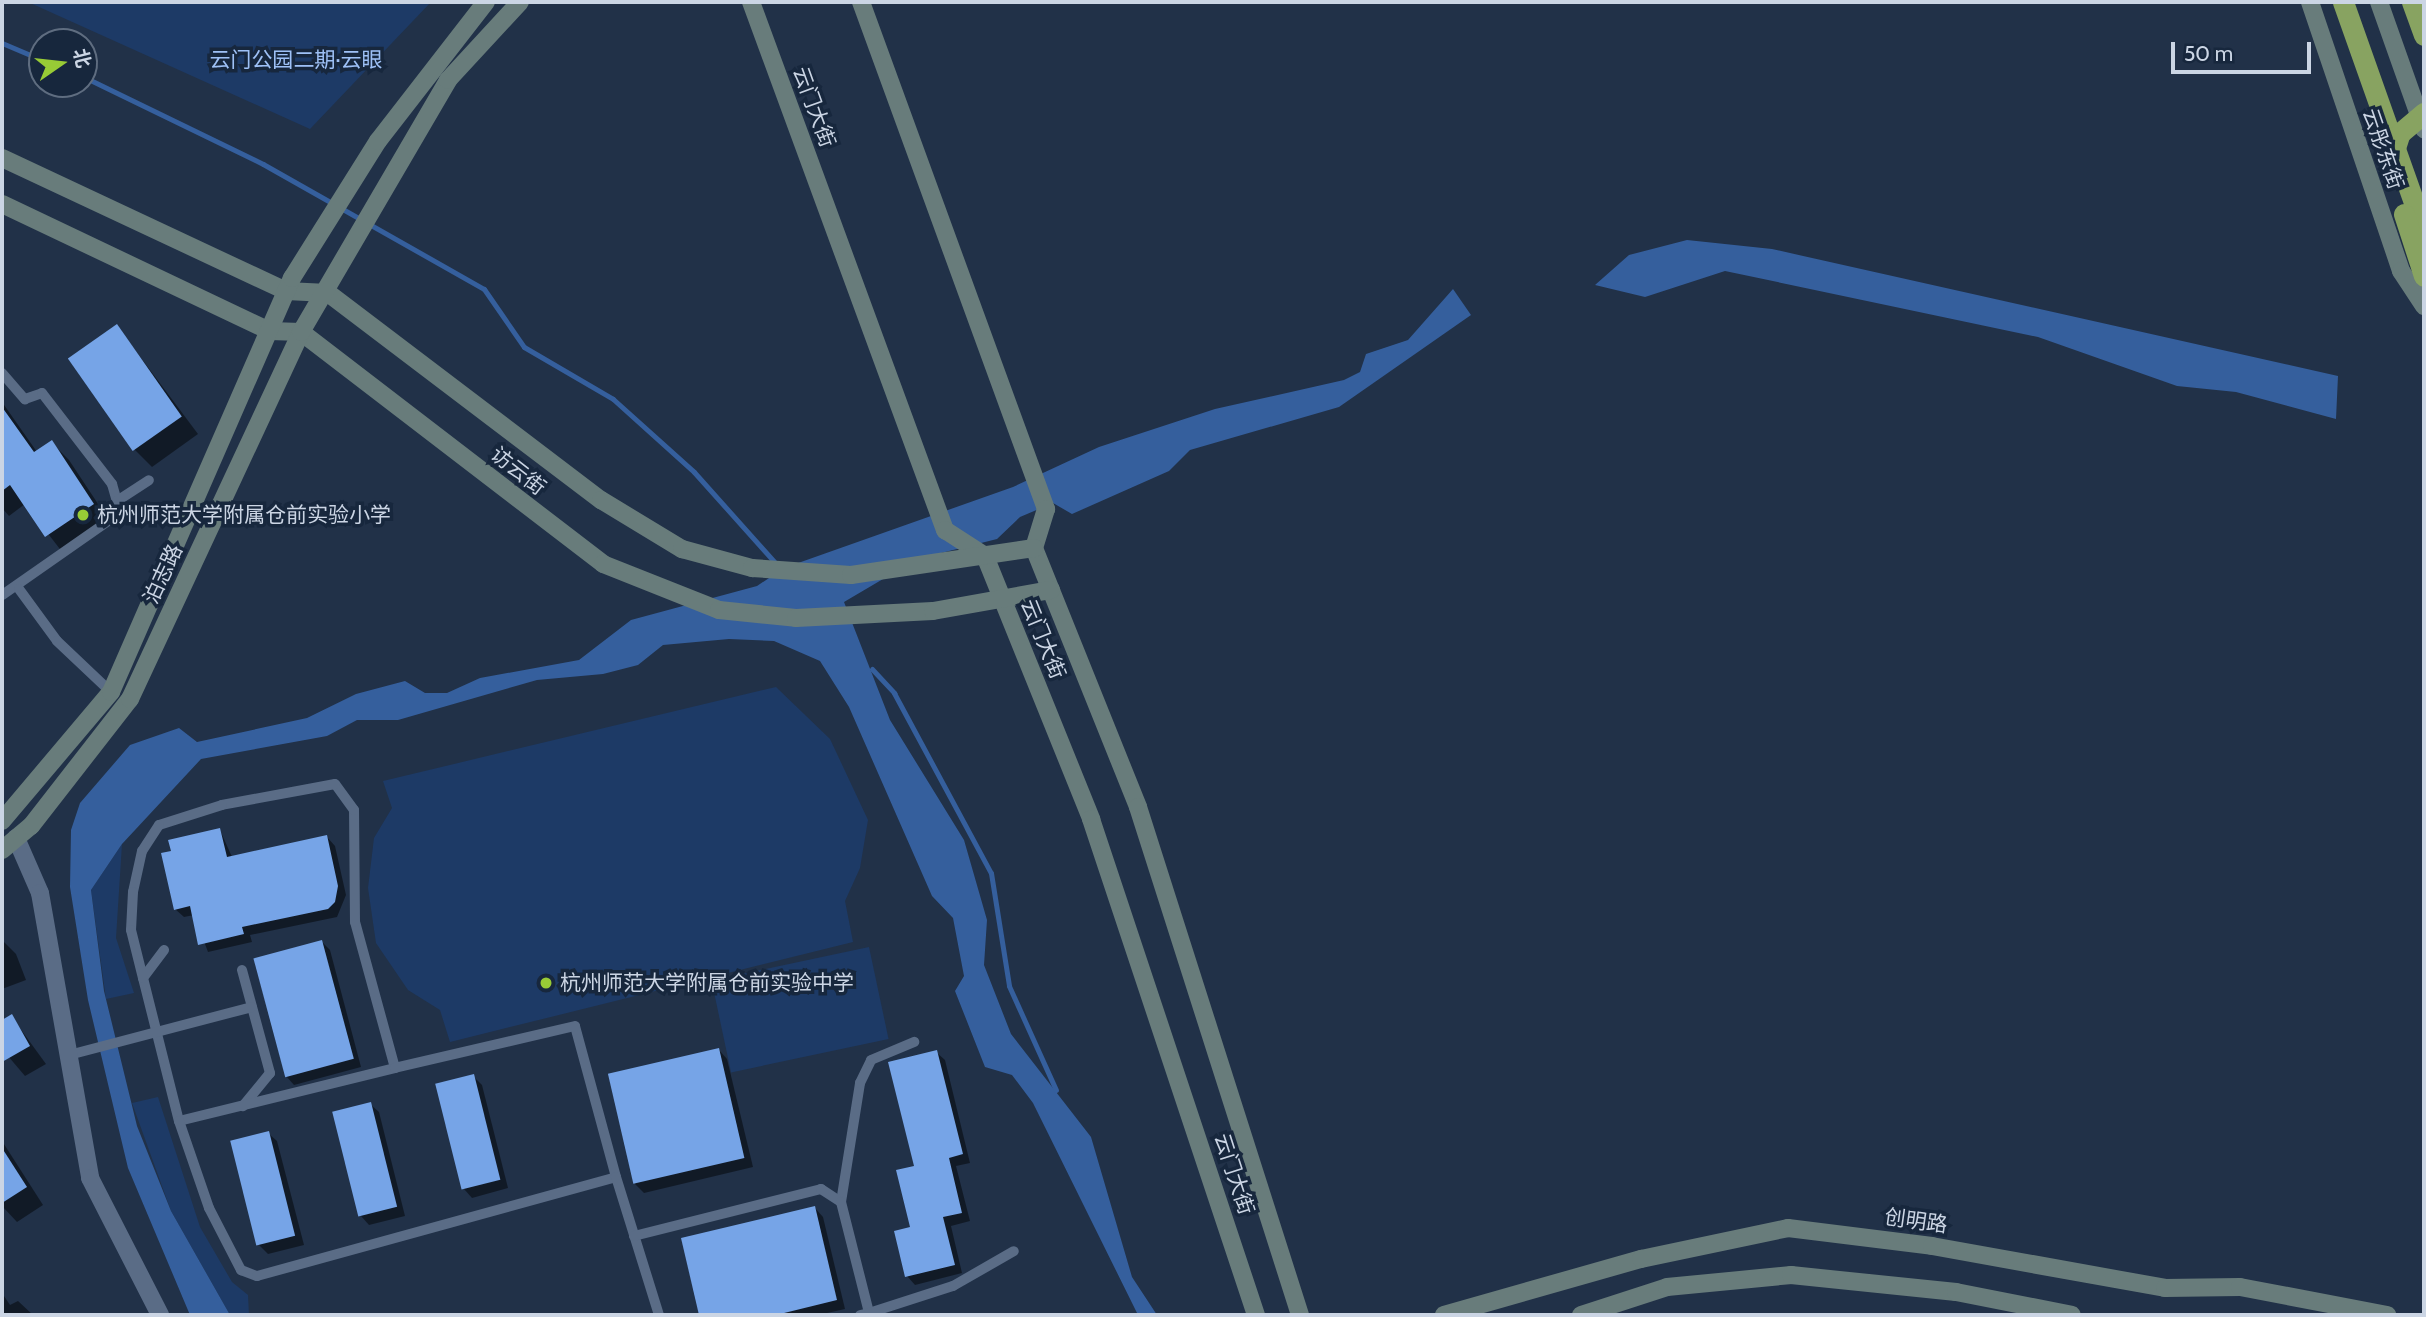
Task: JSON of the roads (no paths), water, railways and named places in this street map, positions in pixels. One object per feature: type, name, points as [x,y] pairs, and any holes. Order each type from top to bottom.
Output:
[{"type":"highway","points":[[2343,2],[2424,231]]},
{"type":"highway","points":[[2412,2],[2424,35]]},
{"type":"highway","points":[[2423,119],[2400,133],[2388,166],[2424,276]]},
{"type":"main road","name":"泊志路","points":[[2,821],[111,692],[289,284],[365,160],[486,2]]},
{"type":"main road","name":"泊志路","points":[[2,850],[16,838],[130,699],[301,332],[328,293],[394,169],[447,80],[520,2]]},
{"type":"main road","name":"云门大街","points":[[751,2],[945,530],[985,556],[1091,819],[1256,1315]]},
{"type":"main road","points":[[861,2],[1046,509],[1034,548]]},
{"type":"main road","name":"云彤东街","points":[[2310,2],[2401,271],[2424,306]]},
{"type":"main road","points":[[2379,2],[2423,119]]},
{"type":"main road","points":[[2,158],[289,284],[328,293]]},
{"type":"main road","points":[[2,204],[270,331],[301,332]]},
{"type":"main road","name":"访云街","points":[[328,293],[642,529],[714,557],[752,568],[905,571],[1034,548]]},
{"type":"main road","name":"访云街","points":[[301,332],[603,564],[719,610],[796,618],[922,612],[1051,590]]},
{"type":"main road","name":"云门大街","points":[[1034,548],[1138,807],[1300,1315]]},
{"type":"main road","name":"创明路","points":[[1444,1315],[1641,1259],[1788,1228],[1932,1246],[2165,1288],[2240,1287],[2387,1315]]},
{"type":"main road","points":[[1581,1315],[1667,1287],[1791,1275],[1955,1292],[2072,1315]]},
{"type":"street","points":[[16,838],[40,893],[76,1053],[90,1178],[160,1315]]},
{"type":"lane","points":[[2,373],[25,399],[41,393],[112,484],[117,501],[114,517],[19,589],[2,595]]},
{"type":"lane","points":[[117,501],[149,480]]},
{"type":"lane","points":[[19,589],[57,641],[111,692]]},
{"type":"lane","points":[[395,1068],[355,922],[354,810],[335,784],[222,805],[159,825],[142,851],[133,891],[131,930],[179,1121],[209,1208],[242,1270],[257,1276],[616,1177]]},
{"type":"lane","points":[[144,978],[164,950]]},
{"type":"lane","points":[[242,971],[270,1073],[243,1106]]},
{"type":"lane","points":[[76,1053],[252,1007]]},
{"type":"lane","points":[[179,1121],[575,1026],[616,1177],[659,1315]]},
{"type":"lane","points":[[914,1042],[871,1060],[860,1083],[841,1202],[864,1314],[953,1286],[1014,1251]]},
{"type":"lane","points":[[634,1236],[805,1191],[821,1189],[841,1202]]},
{"type":"waterway","points":[[2,43],[28,54]]},
{"type":"waterway","points":[[98,84],[263,164],[484,289],[524,347],[613,399],[694,472],[778,566]]},
{"type":"waterway","points":[[872,669],[894,693],[991,873],[1009,986],[1056,1090]]},
{"type":"place","name":"杭州师范大学附属仓前实验小学","points":[[83,515]]},
{"type":"place","name":"杭州师范大学附属仓前实验中学","points":[[546,983]]},
{"type":"park label","name":"云门公园二期·云眼","points":[[296,60]]}]
